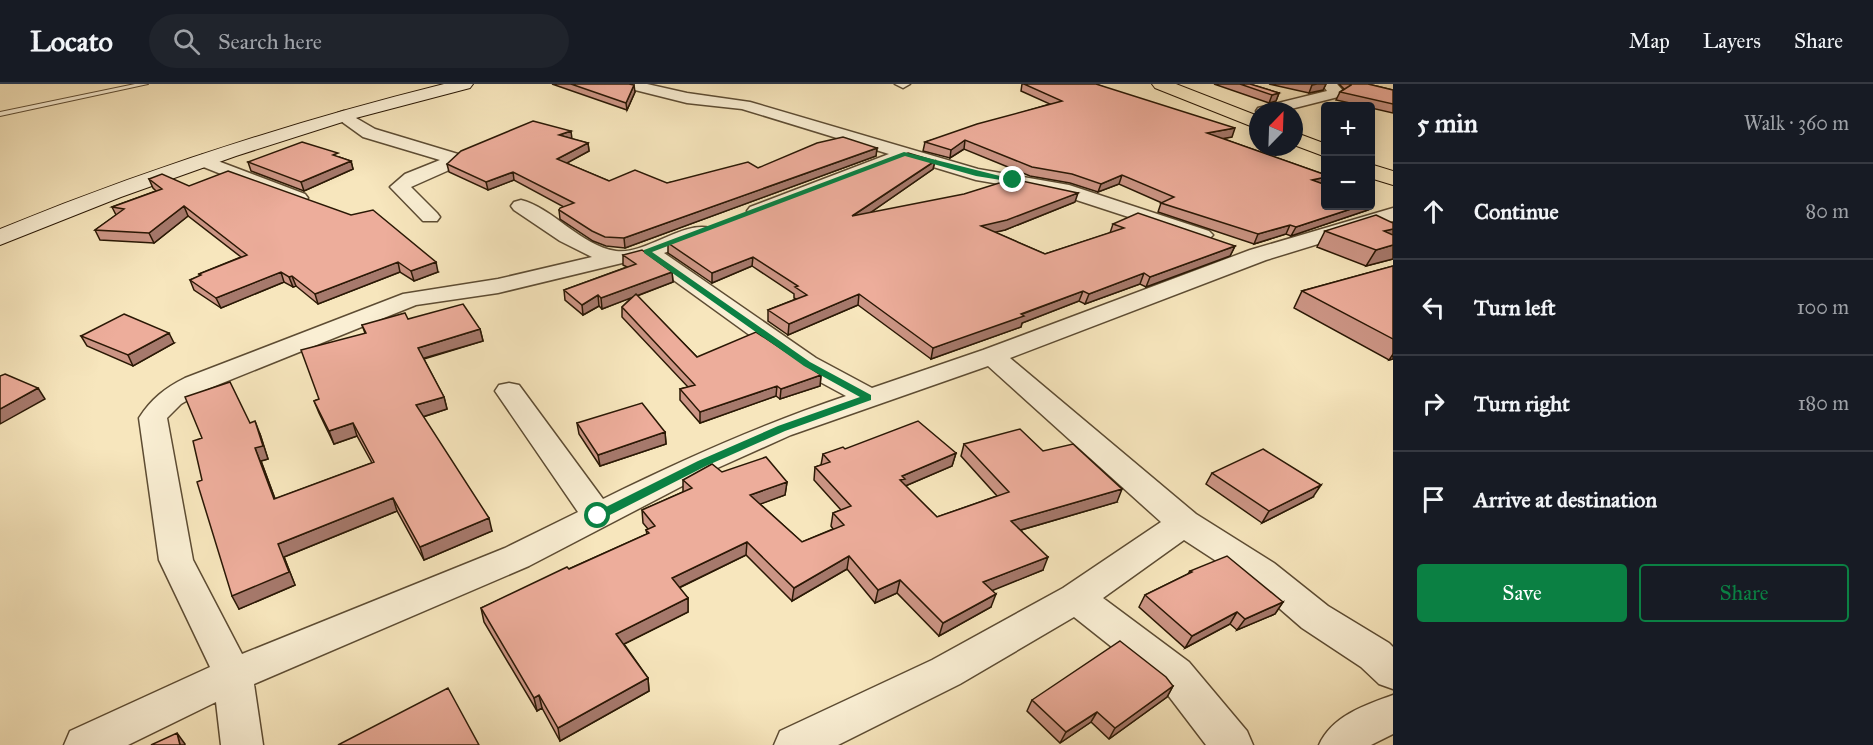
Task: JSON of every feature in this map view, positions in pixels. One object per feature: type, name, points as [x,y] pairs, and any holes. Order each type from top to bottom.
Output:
[{"type":"highway","points":[[1161,84],[1249,120]]},
{"type":"highway","points":[[1303,142],[1321,149]]},
{"type":"highway","points":[[1375,172],[1393,179]]},
{"type":"main road","points":[[0,238],[59,213],[202,160],[344,116],[464,84]]},
{"type":"street","points":[[628,84],[687,98],[744,105],[976,174],[1062,189],[1214,239]]},
{"type":"street","points":[[1273,94],[1305,103],[1337,93],[1329,84]]},
{"type":"street","points":[[1240,116],[1249,114]]},
{"type":"street","points":[[344,116],[369,133],[452,158],[446,164],[406,181],[400,187],[430,217]]},
{"type":"street","points":[[742,217],[904,154]]},
{"type":"street","points":[[202,160],[302,199]]},
{"type":"street","points":[[521,206],[553,229],[600,254],[617,258]]},
{"type":"street","points":[[85,745],[233,675],[517,557],[702,463],[781,428],[992,356],[1247,251],[1318,239],[1393,214]]},
{"type":"street","points":[[242,745],[233,675],[176,560],[153,418],[163,403],[173,394],[195,384],[411,299],[498,286],[647,251],[723,224]]},
{"type":"street","points":[[647,251],[807,364],[868,398]]},
{"type":"street","points":[[992,356],[1184,523],[1262,573],[1315,617],[1375,655],[1393,672]]},
{"type":"street","points":[[509,391],[598,516]]},
{"type":"street","points":[[795,745],[946,672],[1076,598],[1184,523]]},
{"type":"street","points":[[1076,598],[1174,674],[1232,745]]},
{"type":"street","points":[[1340,745],[1357,731],[1393,713]]},
{"type":"lane","points":[[0,114],[72,97],[145,84]]},
{"type":"building","points":[[571,84],[629,84],[634,85],[626,103]]},
{"type":"building","points":[[1024,84],[1096,84],[1235,128],[1207,133],[1249,148],[1249,156],[1272,156],[1321,173],[1321,178],[1312,180],[1321,183],[1321,210],[1348,210],[1296,227],[1290,225],[1258,234],[1161,203],[1174,197],[1122,175],[1101,184],[1072,174],[1032,167],[965,140],[951,150],[925,142],[977,124],[1062,101]]},
{"type":"building","points":[[1240,84],[1250,84],[1279,93],[1272,95]]},
{"type":"building","points":[[1350,84],[1368,84],[1393,90],[1393,104],[1340,92]]},
{"type":"building","points":[[533,121],[571,131],[559,135],[588,143],[557,159],[609,181],[635,170],[667,183],[748,162],[758,168],[817,143],[843,137],[877,148],[624,238],[605,237],[559,210],[574,203],[513,172],[486,182],[447,164],[461,151]]},
{"type":"building","points":[[302,142],[338,153],[333,155],[351,161],[301,182],[248,162]]},
{"type":"building","points":[[908,153],[935,161],[852,216],[964,194],[1012,179],[1078,193],[1007,220],[981,226],[1045,254],[1124,228],[1113,224],[1138,213],[1235,246],[1150,277],[1144,273],[1089,294],[1083,291],[1021,314],[1024,316],[933,348],[859,294],[789,324],[768,310],[807,295],[795,287],[798,286],[753,257],[712,273],[668,243]]},
{"type":"building","points":[[228,171],[351,215],[373,210],[436,262],[411,271],[398,262],[315,294],[292,276],[289,277],[281,272],[216,298],[190,280],[201,275],[199,274],[247,255],[184,206],[149,233],[95,230],[124,209],[112,207],[162,189],[149,179],[162,174],[189,186]]},
{"type":"building","points":[[1376,215],[1393,223],[1393,229],[1384,231],[1393,235],[1393,245],[1376,250],[1325,231]]},
{"type":"building","points":[[642,250],[672,272],[601,298],[598,295],[582,305],[564,290],[636,264],[623,255]]},
{"type":"building","points":[[1393,266],[1393,339],[1302,291]]},
{"type":"building","points":[[636,294],[697,357],[756,332],[821,375],[781,389],[777,386],[700,412],[680,389],[695,385],[622,307]]},
{"type":"building","points":[[463,304],[480,329],[418,348],[444,397],[416,405],[489,518],[420,547],[393,498],[278,544],[289,572],[232,596],[197,482],[202,480],[193,441],[202,438],[185,397],[230,382],[250,423],[255,421],[263,446],[255,448],[274,499],[374,462],[353,423],[329,431],[314,401],[319,399],[301,350],[366,333],[362,325],[405,313],[408,319]]},
{"type":"building","points":[[124,314],[169,333],[128,355],[81,336]]},
{"type":"building","points":[[5,374],[38,388],[0,409],[0,376]]},
{"type":"building","points":[[642,403],[665,432],[598,455],[577,423]]},
{"type":"building","points":[[918,421],[956,453],[902,476],[905,479],[900,480],[937,517],[1009,492],[964,444],[1020,429],[1043,451],[1073,444],[1122,489],[1011,521],[1048,557],[983,582],[996,594],[943,623],[900,580],[878,590],[849,556],[794,588],[747,542],[672,578],[688,598],[616,634],[648,678],[558,728],[539,695],[534,698],[481,608],[567,567],[569,569],[649,533],[646,530],[655,526],[642,510],[692,488],[683,480],[712,464],[722,472],[766,457],[787,482],[750,495],[802,542],[844,525],[833,513],[851,506],[815,467],[830,462],[823,454],[843,447],[845,449]]},
{"type":"building","points":[[1263,449],[1321,485],[1269,511],[1212,473]]},
{"type":"building","points":[[1227,556],[1283,602],[1245,619],[1237,612],[1192,636],[1145,595],[1192,572],[1190,571]]},
{"type":"building","points":[[1120,641],[1166,677],[1173,686],[1115,728],[1097,712],[1066,732],[1032,700]]},
{"type":"building","points":[[448,688],[479,745],[338,745]]},
{"type":"building","points":[[177,733],[180,745],[151,745]]},
{"type":"route","points":[[598,516],[702,463],[781,428],[868,398],[807,364],[708,294],[690,284],[647,251],[704,232],[904,154],[976,174],[1013,180]]}]
